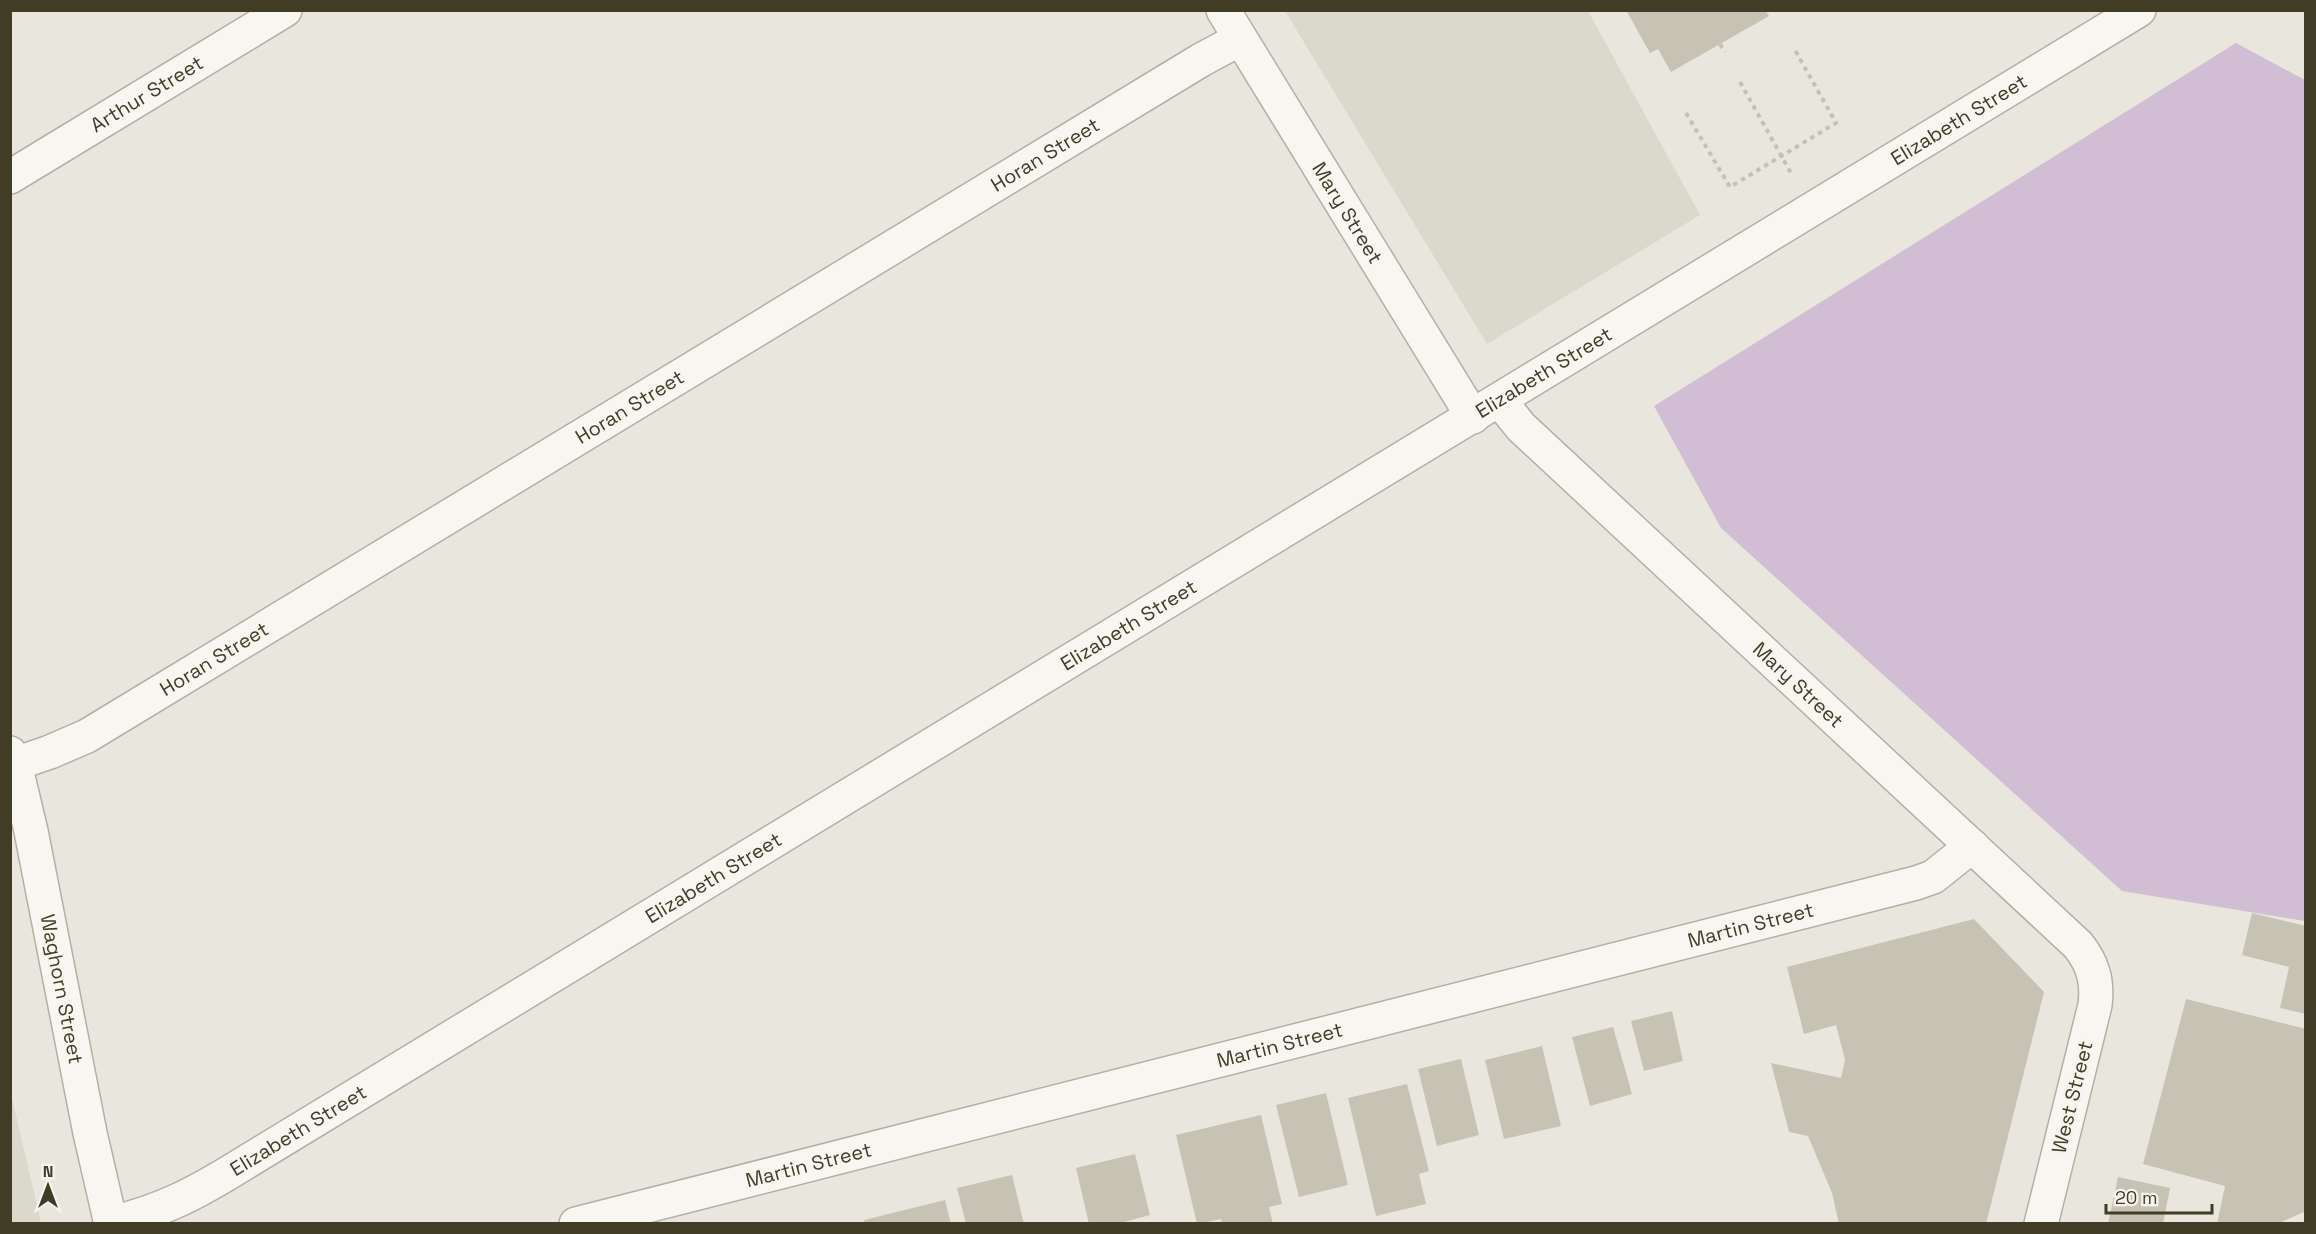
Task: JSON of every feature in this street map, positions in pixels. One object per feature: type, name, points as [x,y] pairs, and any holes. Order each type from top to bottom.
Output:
[{"type":"street","name":"Arthur Street","points":[[10,177],[285,10]]},
{"type":"street","name":"Mary Street","points":[[1223,10],[1240,39],[1487,409],[1521,427],[2078,945],[2088,957],[2094,971]]},
{"type":"street","name":"Elizabeth Street","points":[[111,1223],[142,1216],[194,1194],[2139,10]]},
{"type":"street","name":"Horan Street","points":[[13,758],[51,752],[87,736],[1201,60],[1240,39]]},
{"type":"street","name":"Waghorn Street","points":[[13,758],[31,831],[90,1133],[111,1223]]},
{"type":"street","name":"Martin Street","points":[[576,1224],[1916,883],[1933,877],[1972,846]]},
{"type":"street","name":"West Street","points":[[2041,1224],[2095,1005],[2094,971]]},
{"type":"path","points":[[1720,44],[1725,52]]},
{"type":"path","points":[[1686,113],[1730,187],[1836,123],[1795,50]]},
{"type":"path","points":[[1740,82],[1792,175]]},
{"type":"shaded area","points":[[1285,11],[1588,11],[1700,215],[1487,344]]},
{"type":"shaded area","points":[[2236,43],[2305,80],[2305,921],[2122,891],[1721,528],[1654,406]]},
{"type":"shaded area","points":[[11,1094],[41,1223],[11,1223]]},
{"type":"building","points":[[1626,10],[1765,10],[1769,16],[1671,72],[1658,49],[1650,53]]},
{"type":"building","points":[[2252,913],[2306,926],[2306,1014],[2280,1008],[2289,967],[2242,955]]},
{"type":"building","points":[[1974,919],[2044,992],[1986,1224],[1839,1224],[1832,1193],[1808,1136],[1789,1132],[1771,1063],[1841,1078],[1845,1060],[1836,1025],[1804,1034],[1787,967]]},
{"type":"building","points":[[2186,999],[2306,1029],[2306,1211],[2277,1224],[2217,1224],[2225,1186],[2143,1164]]},
{"type":"building","points":[[1672,1011],[1683,1061],[1644,1071],[1631,1021]]},
{"type":"building","points":[[1613,1027],[1632,1094],[1590,1106],[1572,1037]]},
{"type":"building","points":[[1542,1046],[1561,1126],[1504,1139],[1485,1060]]},
{"type":"building","points":[[1461,1059],[1479,1135],[1437,1146],[1418,1069]]},
{"type":"building","points":[[1407,1084],[1429,1171],[1419,1174],[1426,1204],[1376,1216],[1348,1098]]},
{"type":"building","points":[[1326,1093],[1348,1185],[1299,1197],[1276,1105]]},
{"type":"building","points":[[1261,1115],[1282,1204],[1269,1207],[1273,1224],[1222,1224],[1221,1219],[1197,1224],[1176,1135]]},
{"type":"building","points":[[1135,1154],[1150,1215],[1116,1224],[1089,1224],[1076,1168]]},
{"type":"building","points":[[1012,1175],[1024,1224],[966,1224],[957,1188]]},
{"type":"building","points":[[2118,1177],[2170,1188],[2163,1224],[2108,1224]]},
{"type":"building","points":[[945,1200],[951,1224],[865,1224],[864,1220]]}]
